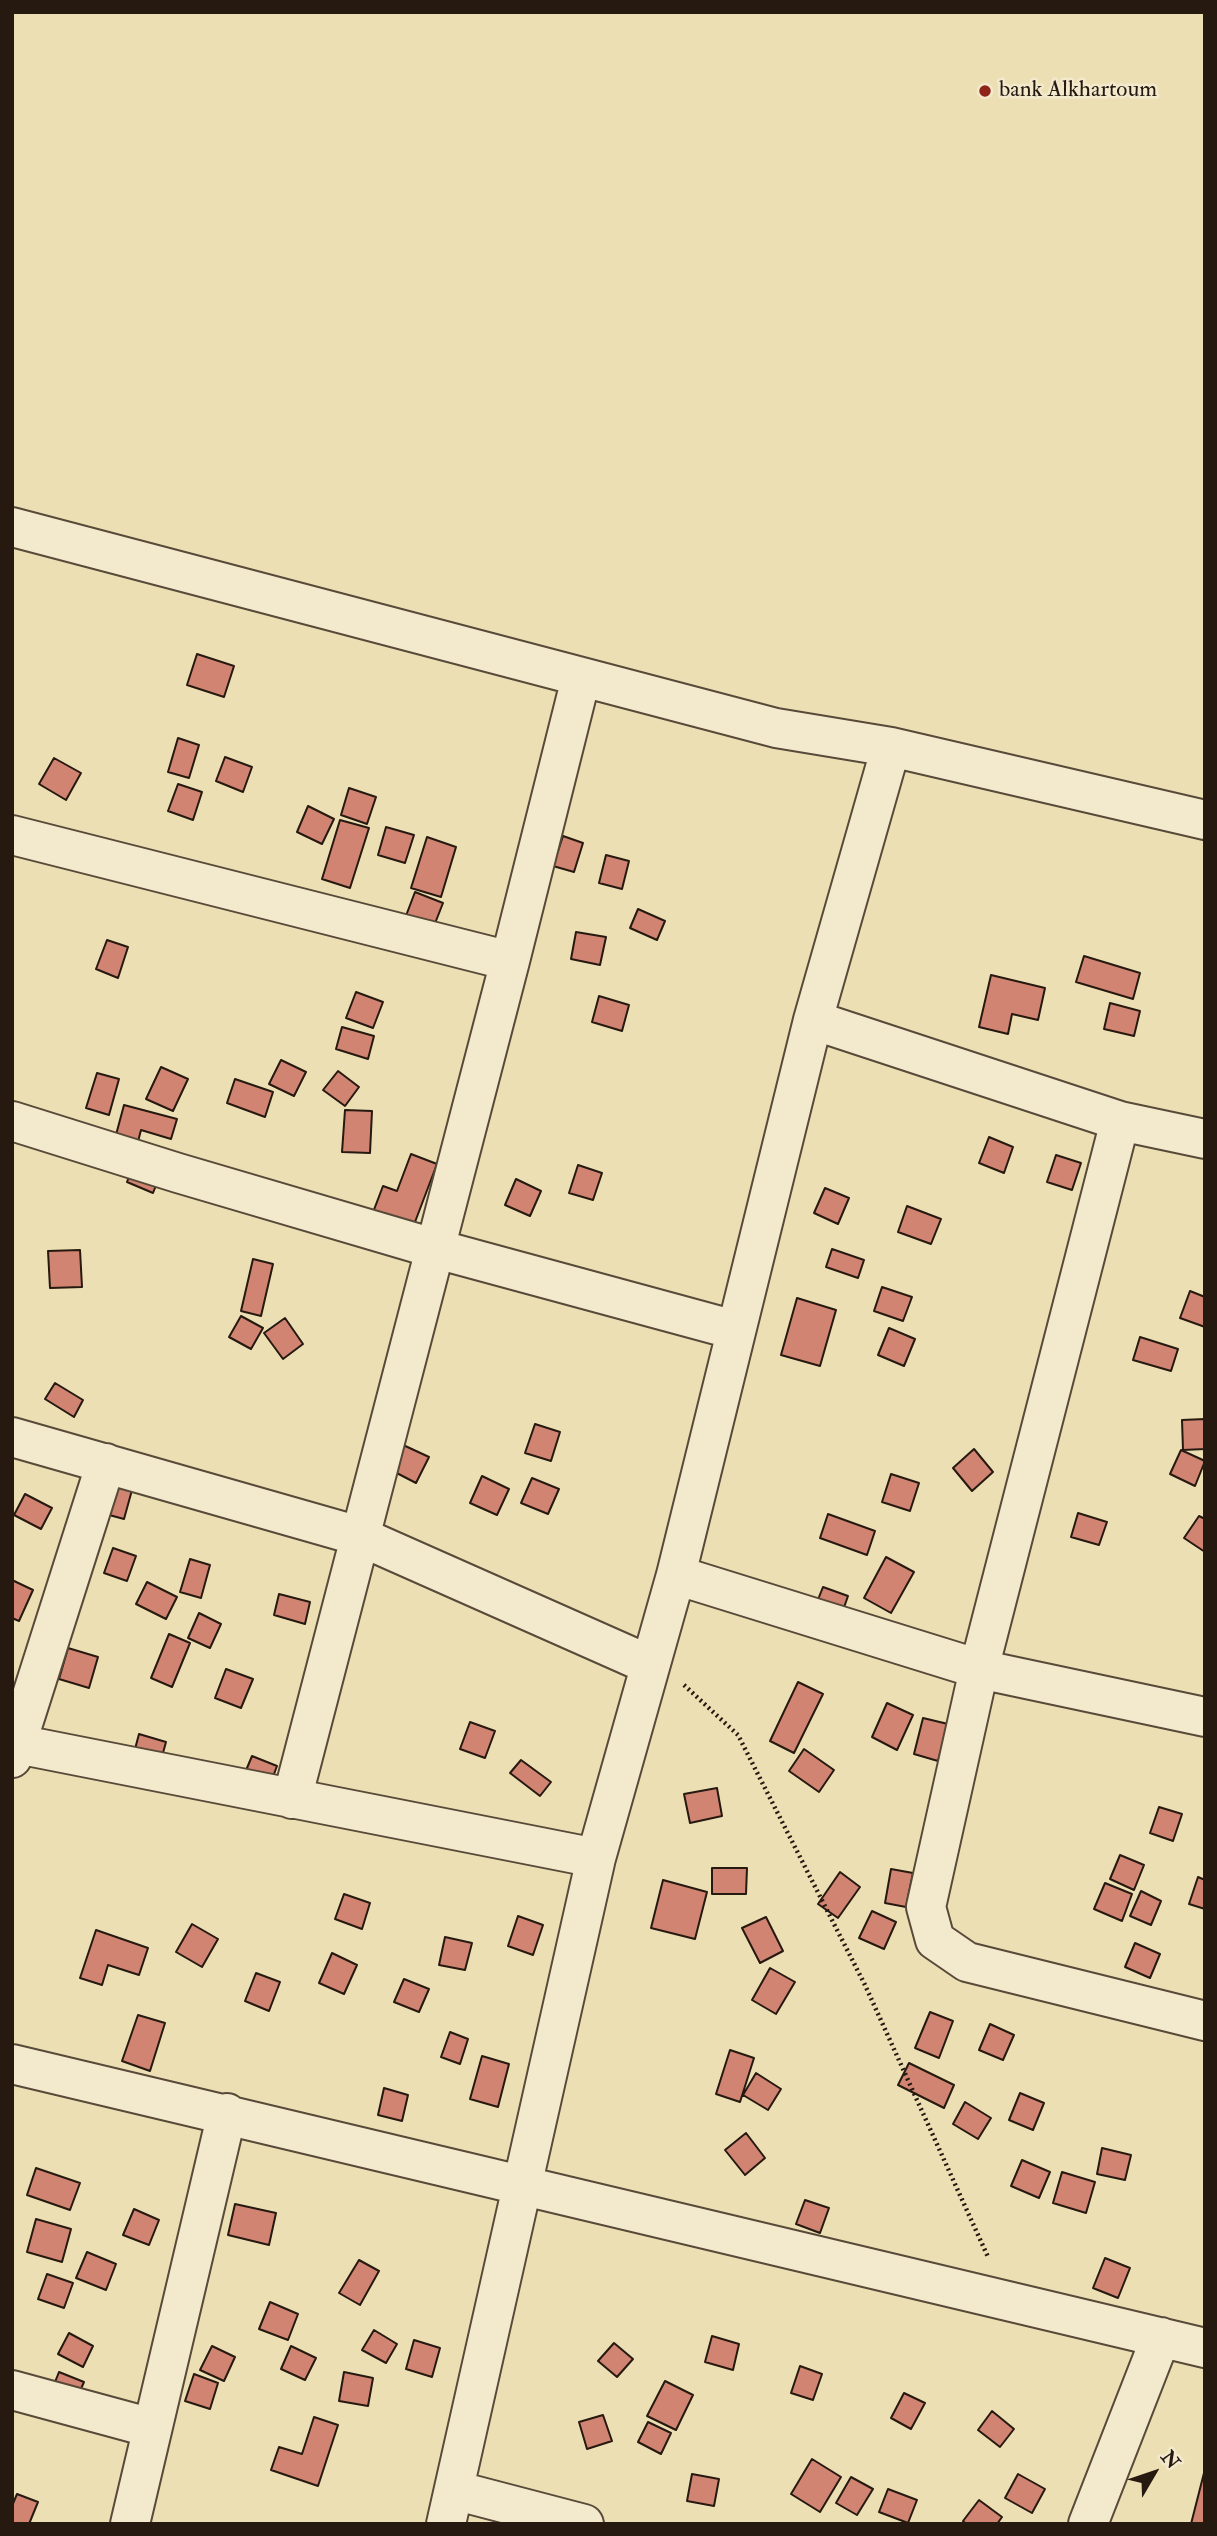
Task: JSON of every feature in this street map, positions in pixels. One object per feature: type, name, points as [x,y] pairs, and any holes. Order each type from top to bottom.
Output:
[{"type":"street","points":[[12,527],[776,728],[891,747],[1205,820]]},
{"type":"street","points":[[292,1799],[581,678]]},
{"type":"street","points":[[584,2524],[450,2507],[596,1858],[676,1575],[813,1020],[891,747]]},
{"type":"street","points":[[12,835],[510,961]]},
{"type":"street","points":[[813,1020],[1120,1121],[1205,1139]]},
{"type":"street","points":[[12,1121],[433,1248],[735,1329]]},
{"type":"street","points":[[1120,1121],[979,1670],[926,1907],[935,1940],[967,1962],[1205,2021]]},
{"type":"street","points":[[12,1437],[359,1536],[650,1665]]},
{"type":"street","points":[[106,1464],[13,1748],[596,1858]]},
{"type":"street","points":[[676,1575],[979,1670],[1205,1717]]},
{"type":"street","points":[[12,2064],[227,2113],[1205,2348]]},
{"type":"street","points":[[130,2524],[227,2113]]},
{"type":"street","points":[[1088,2524],[1161,2337]]},
{"type":"street","points":[[12,2390],[152,2428]]},
{"type":"path","points":[[650,1665],[691,1689],[738,1735],[865,1985],[1008,2301]]},
{"type":"building","points":[[197,654],[234,666],[224,697],[187,685]]},
{"type":"building","points":[[178,738],[199,745],[189,778],[168,772]]},
{"type":"building","points":[[225,757],[252,767],[243,792],[216,781]]},
{"type":"building","points":[[54,758],[81,773],[66,800],[39,784]]},
{"type":"building","points":[[178,784],[202,792],[193,820],[168,811]]},
{"type":"building","points":[[349,788],[376,797],[367,824],[341,815]]},
{"type":"building","points":[[308,806],[334,819],[322,844],[297,832]]},
{"type":"building","points":[[340,820],[369,828],[350,888],[322,879]]},
{"type":"building","points":[[386,827],[414,835],[405,863],[378,855]]},
{"type":"building","points":[[563,836],[583,843],[574,872],[553,866]]},
{"type":"building","points":[[427,837],[456,847],[441,897],[411,888]]},
{"type":"building","points":[[606,855],[629,861],[622,889],[599,883]]},
{"type":"building","points":[[415,892],[443,903],[432,931],[404,921]]},
{"type":"building","points":[[638,909],[665,921],[657,940],[630,928]]},
{"type":"building","points":[[576,932],[606,937],[600,965],[571,959]]},
{"type":"building","points":[[107,940],[128,947],[118,978],[96,969]]},
{"type":"building","points":[[1084,956],[1140,973],[1133,999],[1076,982]]},
{"type":"building","points":[[991,975],[1045,988],[1038,1020],[1012,1014],[1008,1034],[979,1027]]},
{"type":"building","points":[[356,992],[383,1002],[373,1028],[346,1018]]},
{"type":"building","points":[[599,996],[629,1005],[622,1031],[592,1022]]},
{"type":"building","points":[[1110,1003],[1140,1011],[1134,1036],[1104,1029]]},
{"type":"building","points":[[342,1027],[374,1036],[368,1059],[336,1049]]},
{"type":"building","points":[[281,1060],[306,1072],[294,1096],[269,1084]]},
{"type":"building","points":[[161,1067],[188,1079],[173,1111],[146,1099]]},
{"type":"building","points":[[338,1071],[359,1087],[345,1106],[323,1090]]},
{"type":"building","points":[[97,1073],[119,1079],[109,1115],[86,1108]]},
{"type":"building","points":[[235,1079],[273,1092],[265,1117],[227,1103]]},
{"type":"building","points":[[124,1105],[177,1119],[171,1139],[141,1130],[135,1153],[113,1146]]},
{"type":"building","points":[[345,1110],[372,1111],[370,1153],[342,1152]]},
{"type":"building","points":[[989,1137],[1013,1147],[1004,1173],[979,1163]]},
{"type":"building","points":[[411,1154],[437,1164],[404,1251],[364,1236],[383,1186],[397,1191]]},
{"type":"building","points":[[1056,1155],[1081,1163],[1072,1190],[1047,1182]]},
{"type":"building","points":[[136,1159],[162,1170],[153,1193],[127,1182]]},
{"type":"building","points":[[578,1165],[602,1173],[593,1200],[569,1193]]},
{"type":"building","points":[[516,1179],[541,1191],[530,1216],[505,1205]]},
{"type":"building","points":[[825,1188],[849,1198],[838,1224],[814,1213]]},
{"type":"building","points":[[907,1206],[941,1219],[931,1244],[898,1232]]},
{"type":"building","points":[[832,1249],[864,1260],[858,1278],[826,1267]]},
{"type":"building","points":[[80,1250],[82,1287],[50,1288],[48,1251]]},
{"type":"building","points":[[253,1259],[273,1264],[261,1316],[241,1311]]},
{"type":"building","points":[[882,1287],[912,1297],[903,1321],[874,1311]]},
{"type":"building","points":[[1190,1291],[1205,1297],[1205,1327],[1180,1318]]},
{"type":"building","points":[[797,1298],[836,1310],[820,1366],[781,1355]]},
{"type":"building","points":[[241,1316],[263,1328],[251,1349],[229,1337]]},
{"type":"building","points":[[285,1318],[303,1344],[283,1359],[264,1333]]},
{"type":"building","points":[[889,1328],[915,1339],[904,1366],[878,1355]]},
{"type":"building","points":[[1140,1337],[1178,1349],[1171,1371],[1133,1360]]},
{"type":"building","points":[[55,1383],[83,1400],[74,1417],[45,1399]]},
{"type":"building","points":[[1205,1419],[1205,1449],[1183,1450],[1182,1420]]},
{"type":"building","points":[[535,1424],[560,1432],[551,1461],[525,1453]]},
{"type":"building","points":[[401,1444],[429,1457],[416,1483],[389,1469]]},
{"type":"building","points":[[974,1449],[993,1472],[972,1491],[953,1468]]},
{"type":"building","points":[[1181,1450],[1205,1461],[1195,1486],[1170,1474]]},
{"type":"building","points":[[891,1474],[919,1483],[910,1511],[882,1502]]},
{"type":"building","points":[[482,1476],[509,1489],[497,1515],[470,1503]]},
{"type":"building","points":[[532,1478],[559,1489],[548,1514],[521,1503]]},
{"type":"building","points":[[106,1483],[132,1490],[124,1519],[98,1512]]},
{"type":"building","points":[[25,1494],[52,1508],[41,1529],[14,1515]]},
{"type":"building","points":[[1078,1513],[1107,1522],[1099,1545],[1071,1537]]},
{"type":"building","points":[[828,1514],[875,1531],[867,1555],[820,1538]]},
{"type":"building","points":[[1199,1516],[1205,1519],[1205,1552],[1184,1538]]},
{"type":"building","points":[[113,1548],[136,1556],[127,1581],[104,1573]]},
{"type":"building","points":[[886,1557],[914,1572],[891,1613],[864,1598]]},
{"type":"building","points":[[190,1559],[210,1565],[201,1598],[180,1592]]},
{"type":"building","points":[[12,1580],[33,1590],[19,1621],[12,1618]]},
{"type":"building","points":[[147,1582],[177,1597],[166,1619],[136,1604]]},
{"type":"building","points":[[823,1587],[848,1596],[841,1616],[815,1607]]},
{"type":"building","points":[[279,1594],[310,1602],[305,1624],[274,1615]]},
{"type":"building","points":[[199,1613],[221,1624],[210,1648],[188,1638]]},
{"type":"building","points":[[169,1634],[190,1643],[172,1687],[151,1678]]},
{"type":"building","points":[[68,1648],[98,1657],[89,1688],[59,1679]]},
{"type":"building","points":[[226,1669],[253,1679],[241,1708],[215,1698]]},
{"type":"building","points":[[798,1682],[823,1694],[794,1753],[770,1741]]},
{"type":"building","points":[[887,1703],[913,1715],[897,1750],[872,1737]]},
{"type":"building","points":[[923,1718],[948,1724],[938,1761],[914,1754]]},
{"type":"building","points":[[470,1722],[495,1731],[485,1758],[460,1749]]},
{"type":"building","points":[[139,1734],[166,1742],[158,1771],[131,1764]]},
{"type":"building","points":[[804,1749],[834,1770],[819,1792],[789,1771]]},
{"type":"building","points":[[252,1756],[277,1766],[268,1790],[242,1780]]},
{"type":"building","points":[[521,1760],[551,1782],[540,1796],[510,1773]]},
{"type":"building","points":[[717,1788],[722,1816],[690,1823],[684,1794]]},
{"type":"building","points":[[1159,1807],[1182,1814],[1173,1841],[1150,1833]]},
{"type":"building","points":[[1120,1855],[1144,1865],[1134,1890],[1110,1879]]},
{"type":"building","points":[[712,1868],[747,1868],[746,1894],[712,1894]]},
{"type":"building","points":[[891,1869],[913,1873],[906,1907],[885,1903]]},
{"type":"building","points":[[840,1872],[860,1887],[838,1918],[818,1904]]},
{"type":"building","points":[[1198,1877],[1205,1880],[1205,1909],[1189,1904]]},
{"type":"building","points":[[663,1880],[707,1892],[695,1939],[651,1928]]},
{"type":"building","points":[[1105,1883],[1132,1894],[1122,1921],[1094,1909]]},
{"type":"building","points":[[1141,1891],[1161,1901],[1151,1925],[1130,1916]]},
{"type":"building","points":[[344,1894],[370,1903],[362,1929],[335,1919]]},
{"type":"building","points":[[872,1911],[896,1922],[884,1949],[859,1938]]},
{"type":"building","points":[[518,1916],[543,1925],[533,1955],[508,1946]]},
{"type":"building","points":[[766,1917],[783,1951],[760,1963],[742,1928]]},
{"type":"building","points":[[192,1924],[218,1939],[202,1967],[176,1952]]},
{"type":"building","points":[[96,1930],[148,1948],[139,1975],[108,1965],[102,1985],[80,1978]]},
{"type":"building","points":[[445,1937],[472,1943],[465,1970],[439,1965]]},
{"type":"building","points":[[1135,1943],[1160,1954],[1150,1978],[1125,1967]]},
{"type":"building","points":[[332,1953],[357,1965],[344,1994],[319,1983]]},
{"type":"building","points":[[770,1968],[795,1982],[776,2014],[752,2000]]},
{"type":"building","points":[[256,1973],[280,1982],[269,2011],[245,2001]]},
{"type":"building","points":[[404,1979],[429,1989],[419,2012],[394,2002]]},
{"type":"building","points":[[930,2012],[953,2021],[939,2058],[915,2048]]},
{"type":"building","points":[[138,2015],[165,2023],[150,2071],[122,2061]]},
{"type":"building","points":[[990,2024],[1014,2035],[1003,2060],[979,2050]]},
{"type":"building","points":[[450,2032],[468,2039],[460,2064],[441,2057]]},
{"type":"building","points":[[730,2050],[754,2058],[740,2102],[716,2094]]},
{"type":"building","points":[[482,2056],[509,2064],[498,2107],[470,2099]]},
{"type":"building","points":[[909,2063],[954,2085],[944,2108],[898,2085]]},
{"type":"building","points":[[756,2073],[781,2089],[768,2110],[743,2095]]},
{"type":"building","points":[[384,2088],[408,2095],[402,2121],[378,2115]]},
{"type":"building","points":[[1020,2093],[1044,2103],[1033,2130],[1009,2120]]},
{"type":"building","points":[[965,2102],[991,2118],[978,2139],[953,2124]]},
{"type":"building","points":[[746,2133],[765,2158],[745,2175],[725,2150]]},
{"type":"building","points":[[1102,2148],[1131,2155],[1125,2180],[1097,2174]]},
{"type":"building","points":[[1022,2160],[1050,2172],[1039,2198],[1011,2186]]},
{"type":"building","points":[[36,2168],[80,2183],[70,2210],[27,2195]]},
{"type":"building","points":[[1062,2172],[1095,2182],[1086,2213],[1053,2203]]},
{"type":"building","points":[[805,2200],[829,2208],[820,2233],[796,2224]]},
{"type":"building","points":[[235,2204],[276,2213],[269,2245],[228,2235]]},
{"type":"building","points":[[134,2209],[159,2220],[149,2245],[123,2235]]},
{"type":"building","points":[[36,2219],[71,2229],[62,2262],[27,2252]]},
{"type":"building","points":[[87,2252],[116,2264],[106,2290],[76,2278]]},
{"type":"building","points":[[1105,2258],[1130,2268],[1118,2298],[1093,2288]]},
{"type":"building","points":[[359,2260],[379,2271],[360,2305],[339,2293]]},
{"type":"building","points":[[47,2274],[73,2283],[64,2308],[38,2299]]},
{"type":"building","points":[[270,2302],[298,2314],[288,2340],[259,2329]]},
{"type":"building","points":[[374,2330],[397,2344],[386,2363],[362,2350]]},
{"type":"building","points":[[69,2333],[93,2346],[83,2367],[58,2354]]},
{"type":"building","points":[[712,2336],[739,2344],[733,2370],[705,2362]]},
{"type":"building","points":[[414,2340],[440,2348],[432,2377],[406,2369]]},
{"type":"building","points":[[614,2343],[633,2359],[617,2377],[598,2361]]},
{"type":"building","points":[[212,2346],[235,2357],[224,2381],[200,2370]]},
{"type":"building","points":[[291,2346],[316,2358],[305,2380],[281,2369]]},
{"type":"building","points":[[800,2366],[822,2374],[813,2400],[791,2393]]},
{"type":"building","points":[[59,2372],[84,2382],[73,2407],[49,2397]]},
{"type":"building","points":[[344,2372],[373,2378],[368,2406],[339,2401]]},
{"type":"building","points":[[194,2374],[218,2383],[210,2409],[185,2401]]},
{"type":"building","points":[[665,2381],[693,2395],[676,2430],[647,2416]]},
{"type":"building","points":[[904,2393],[925,2403],[911,2429],[891,2418]]},
{"type":"building","points":[[992,2411],[1014,2429],[1000,2447],[978,2430]]},
{"type":"building","points":[[603,2415],[612,2441],[587,2449],[579,2422]]},
{"type":"building","points":[[314,2417],[338,2425],[318,2486],[271,2470],[279,2447],[302,2454]]},
{"type":"building","points":[[648,2422],[671,2433],[661,2454],[638,2442]]},
{"type":"building","points":[[812,2459],[841,2477],[820,2512],[791,2494]]},
{"type":"building","points":[[1205,2469],[1205,2524],[1191,2524]]},
{"type":"building","points":[[692,2474],[719,2479],[714,2506],[687,2501]]},
{"type":"building","points":[[1018,2474],[1045,2489],[1032,2513],[1005,2498]]},
{"type":"building","points":[[851,2477],[873,2489],[857,2515],[836,2503]]},
{"type":"building","points":[[888,2489],[917,2500],[908,2523],[879,2512]]},
{"type":"building","points":[[17,2494],[38,2502],[29,2524],[12,2523],[12,2506]]},
{"type":"building","points":[[979,2500],[1002,2517],[997,2524],[966,2524],[963,2521]]},
{"type":"place","name":"bank Alkhartoum","points":[[985,91]]}]
